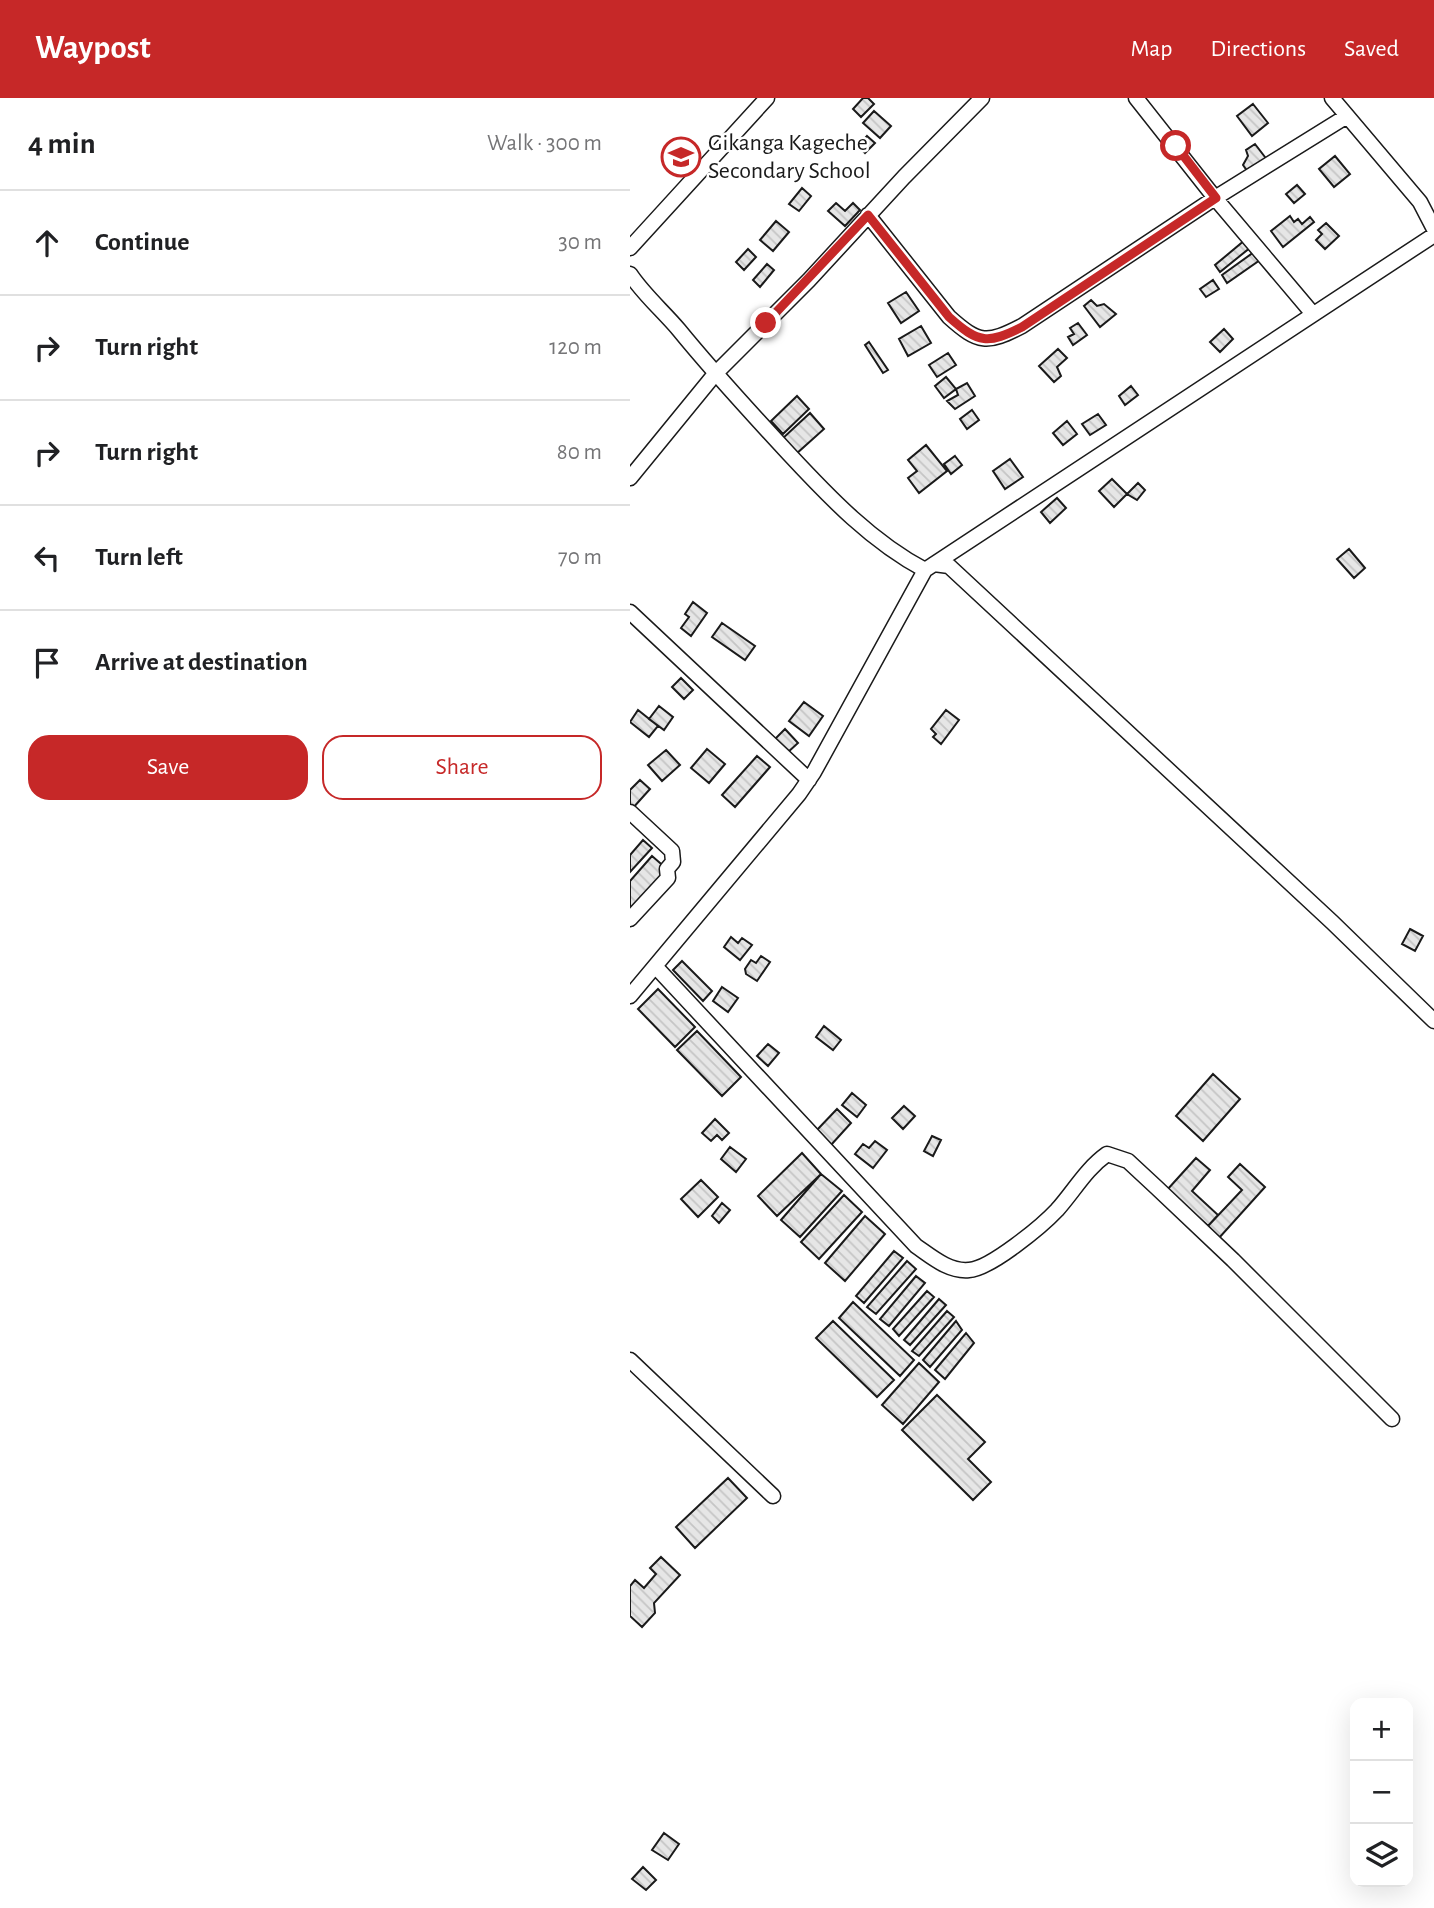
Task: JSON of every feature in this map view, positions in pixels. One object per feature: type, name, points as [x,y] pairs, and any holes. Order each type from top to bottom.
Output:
[{"type":"street","points":[[630,248],[767,98]]},
{"type":"street","points":[[630,478],[715,374],[982,98]]},
{"type":"street","points":[[1136,98],[1313,314]]},
{"type":"street","points":[[1332,98],[1420,202],[1434,229]]},
{"type":"street","points":[[868,215],[949,317],[963,330],[979,338],[997,339],[1022,327],[1216,198],[1347,116]]},
{"type":"street","points":[[630,996],[809,780],[930,567],[1434,235]]},
{"type":"street","points":[[630,274],[715,374],[836,503],[881,543],[903,555],[906,560],[930,567],[949,566],[1332,922],[1434,1021]]},
{"type":"street","points":[[630,612],[809,780]]},
{"type":"street","points":[[630,812],[672,851],[674,862],[667,869],[668,878],[630,919]]},
{"type":"street","points":[[656,966],[916,1246],[946,1267],[969,1270],[993,1262],[1056,1211],[1093,1164],[1107,1154],[1128,1161],[1233,1260],[1392,1419]]},
{"type":"street","points":[[630,1360],[773,1496]]},
{"type":"building","points":[[863,98],[868,98],[874,104],[861,117],[853,109]]},
{"type":"building","points":[[1253,104],[1268,123],[1252,136],[1237,116]]},
{"type":"building","points":[[874,111],[891,126],[880,138],[863,123]]},
{"type":"building","points":[[867,136],[875,143],[865,153],[858,146]]},
{"type":"building","points":[[1255,144],[1268,161],[1250,175],[1243,165],[1248,156],[1246,150]]},
{"type":"building","points":[[1335,156],[1350,174],[1334,187],[1319,169]]},
{"type":"building","points":[[1297,185],[1305,194],[1294,203],[1286,194]]},
{"type":"building","points":[[802,188],[811,196],[799,211],[789,204]]},
{"type":"building","points":[[836,203],[845,211],[853,203],[860,210],[845,226],[828,211]]},
{"type":"building","points":[[1290,216],[1294,222],[1298,219],[1302,224],[1310,217],[1314,222],[1283,247],[1271,231]]},
{"type":"building","points":[[776,221],[789,232],[773,251],[760,240]]},
{"type":"building","points":[[1326,223],[1339,236],[1325,249],[1316,240],[1322,234],[1318,230]]},
{"type":"building","points":[[1245,240],[1251,247],[1220,272],[1215,265]]},
{"type":"building","points":[[748,249],[756,257],[744,270],[736,262]]},
{"type":"building","points":[[1254,252],[1260,260],[1227,283],[1222,275]]},
{"type":"building","points":[[767,264],[774,270],[760,287],[753,280]]},
{"type":"building","points":[[1213,280],[1219,289],[1206,297],[1200,289]]},
{"type":"building","points":[[906,292],[919,311],[901,323],[888,303]]},
{"type":"building","points":[[1091,300],[1097,306],[1104,304],[1116,314],[1100,327],[1084,306]]},
{"type":"building","points":[[1078,323],[1087,335],[1073,345],[1068,337],[1074,334],[1070,328]]},
{"type":"building","points":[[921,326],[931,343],[908,356],[899,339]]},
{"type":"building","points":[[1224,329],[1233,339],[1220,352],[1210,342]]},
{"type":"building","points":[[869,342],[888,370],[883,373],[865,345]]},
{"type":"building","points":[[1058,349],[1067,358],[1057,367],[1061,376],[1054,382],[1039,366]]},
{"type":"building","points":[[948,353],[956,365],[937,377],[929,365]]},
{"type":"building","points":[[946,377],[956,389],[944,398],[935,386]]},
{"type":"building","points":[[967,383],[975,396],[955,409],[947,401],[958,395],[956,389]]},
{"type":"building","points":[[1131,386],[1138,395],[1125,405],[1119,396]]},
{"type":"building","points":[[797,396],[809,409],[783,434],[771,421]]},
{"type":"building","points":[[972,410],[979,420],[967,429],[960,419]]},
{"type":"building","points":[[810,413],[824,429],[796,454],[782,439]]},
{"type":"building","points":[[1098,414],[1106,425],[1090,435],[1082,424]]},
{"type":"building","points":[[1067,421],[1077,434],[1063,445],[1053,433]]},
{"type":"building","points":[[926,445],[947,471],[919,493],[908,478],[917,471],[908,460]]},
{"type":"building","points":[[955,456],[962,465],[951,474],[944,464]]},
{"type":"building","points":[[1010,459],[1023,477],[1005,489],[993,471]]},
{"type":"building","points":[[1112,479],[1127,494],[1114,507],[1099,491]]},
{"type":"building","points":[[1138,483],[1145,490],[1137,500],[1127,494]]},
{"type":"building","points":[[1057,498],[1066,508],[1050,523],[1041,512]]},
{"type":"building","points":[[1349,549],[1365,568],[1354,578],[1337,559]]},
{"type":"building","points":[[693,602],[707,613],[691,636],[681,628],[689,617],[685,614]]},
{"type":"building","points":[[722,623],[755,646],[745,660],[712,637]]},
{"type":"building","points":[[681,678],[693,690],[684,699],[672,687]]},
{"type":"building","points":[[804,702],[823,716],[809,736],[789,721]]},
{"type":"building","points":[[659,706],[673,717],[664,730],[649,719]]},
{"type":"building","points":[[638,710],[658,726],[649,737],[630,722]]},
{"type":"building","points":[[946,710],[959,720],[941,744],[933,737],[936,734],[931,729]]},
{"type":"building","points":[[785,729],[798,743],[787,753],[775,739]]},
{"type":"building","points":[[707,749],[725,764],[709,783],[691,768]]},
{"type":"building","points":[[666,750],[680,765],[662,781],[648,765]]},
{"type":"building","points":[[757,756],[770,767],[735,807],[722,795]]},
{"type":"building","points":[[640,780],[650,789],[632,809],[630,790]]},
{"type":"building","points":[[643,840],[652,848],[630,872],[630,855]]},
{"type":"building","points":[[652,856],[667,869],[630,911],[630,881]]},
{"type":"building","points":[[1410,929],[1423,936],[1415,951],[1402,944]]},
{"type":"building","points":[[731,937],[738,943],[742,938],[752,945],[740,960],[724,947]]},
{"type":"building","points":[[761,956],[770,962],[757,981],[746,974],[745,969],[751,960],[756,963]]},
{"type":"building","points":[[682,961],[712,991],[703,1001],[673,970]]},
{"type":"building","points":[[722,987],[738,998],[728,1012],[713,1001]]},
{"type":"building","points":[[658,989],[695,1027],[675,1047],[638,1009]]},
{"type":"building","points":[[824,1026],[841,1040],[833,1050],[816,1037]]},
{"type":"building","points":[[697,1031],[741,1077],[722,1096],[677,1050]]},
{"type":"building","points":[[768,1044],[779,1053],[768,1066],[757,1056]]},
{"type":"building","points":[[1213,1074],[1240,1099],[1203,1141],[1176,1116]]},
{"type":"building","points":[[852,1093],[866,1105],[857,1117],[842,1105]]},
{"type":"building","points":[[904,1106],[915,1116],[903,1129],[892,1118]]},
{"type":"building","points":[[837,1109],[851,1123],[831,1145],[816,1131]]},
{"type":"building","points":[[715,1119],[729,1133],[722,1140],[717,1135],[711,1141],[702,1133]]},
{"type":"building","points":[[932,1136],[941,1140],[933,1156],[924,1151]]},
{"type":"building","points":[[875,1141],[887,1150],[873,1168],[855,1154],[863,1144],[869,1148]]},
{"type":"building","points":[[730,1147],[746,1159],[736,1172],[721,1159]]},
{"type":"building","points":[[802,1153],[821,1174],[777,1216],[758,1196]]},
{"type":"building","points":[[1196,1158],[1210,1170],[1192,1191],[1218,1215],[1208,1226],[1167,1190]]},
{"type":"building","points":[[1240,1164],[1265,1187],[1219,1238],[1208,1226],[1242,1190],[1228,1177]]},
{"type":"building","points":[[821,1174],[842,1191],[800,1237],[781,1220]]},
{"type":"building","points":[[701,1180],[718,1197],[698,1217],[681,1199]]},
{"type":"building","points":[[844,1195],[862,1212],[819,1259],[801,1242]]},
{"type":"building","points":[[722,1203],[730,1210],[719,1223],[712,1216]]},
{"type":"building","points":[[865,1216],[885,1234],[845,1281],[825,1263]]},
{"type":"building","points":[[894,1251],[903,1258],[864,1303],[856,1296]]},
{"type":"building","points":[[907,1261],[916,1269],[876,1314],[867,1307]]},
{"type":"building","points":[[916,1276],[925,1283],[889,1326],[880,1319]]},
{"type":"building","points":[[927,1291],[934,1297],[899,1336],[893,1329]]},
{"type":"building","points":[[939,1299],[946,1305],[910,1345],[904,1340]]},
{"type":"building","points":[[853,1302],[914,1360],[900,1376],[839,1318]]},
{"type":"building","points":[[947,1311],[954,1317],[919,1356],[912,1351]]},
{"type":"building","points":[[833,1321],[894,1380],[877,1397],[816,1338]]},
{"type":"building","points":[[956,1321],[962,1330],[930,1367],[923,1360]]},
{"type":"building","points":[[966,1333],[974,1343],[945,1379],[935,1370]]},
{"type":"building","points":[[919,1363],[939,1382],[903,1424],[882,1405]]},
{"type":"building","points":[[937,1395],[985,1442],[968,1459],[991,1482],[973,1500],[902,1430]]},
{"type":"building","points":[[728,1478],[747,1498],[695,1548],[676,1527]]},
{"type":"building","points":[[661,1557],[680,1575],[654,1603],[655,1613],[642,1627],[630,1616],[630,1586],[635,1580],[644,1588],[656,1574],[650,1568]]},
{"type":"building","points":[[664,1833],[679,1844],[668,1860],[652,1850]]},
{"type":"building","points":[[643,1867],[656,1880],[646,1890],[632,1879]]},
{"type":"place","name":"Gikanga Kageche Secondary School","points":[[681,157]]},
{"type":"route","points":[[766,323],[868,215],[949,317],[963,330],[979,338],[997,339],[1022,327],[1216,198],[1176,146]]}]
